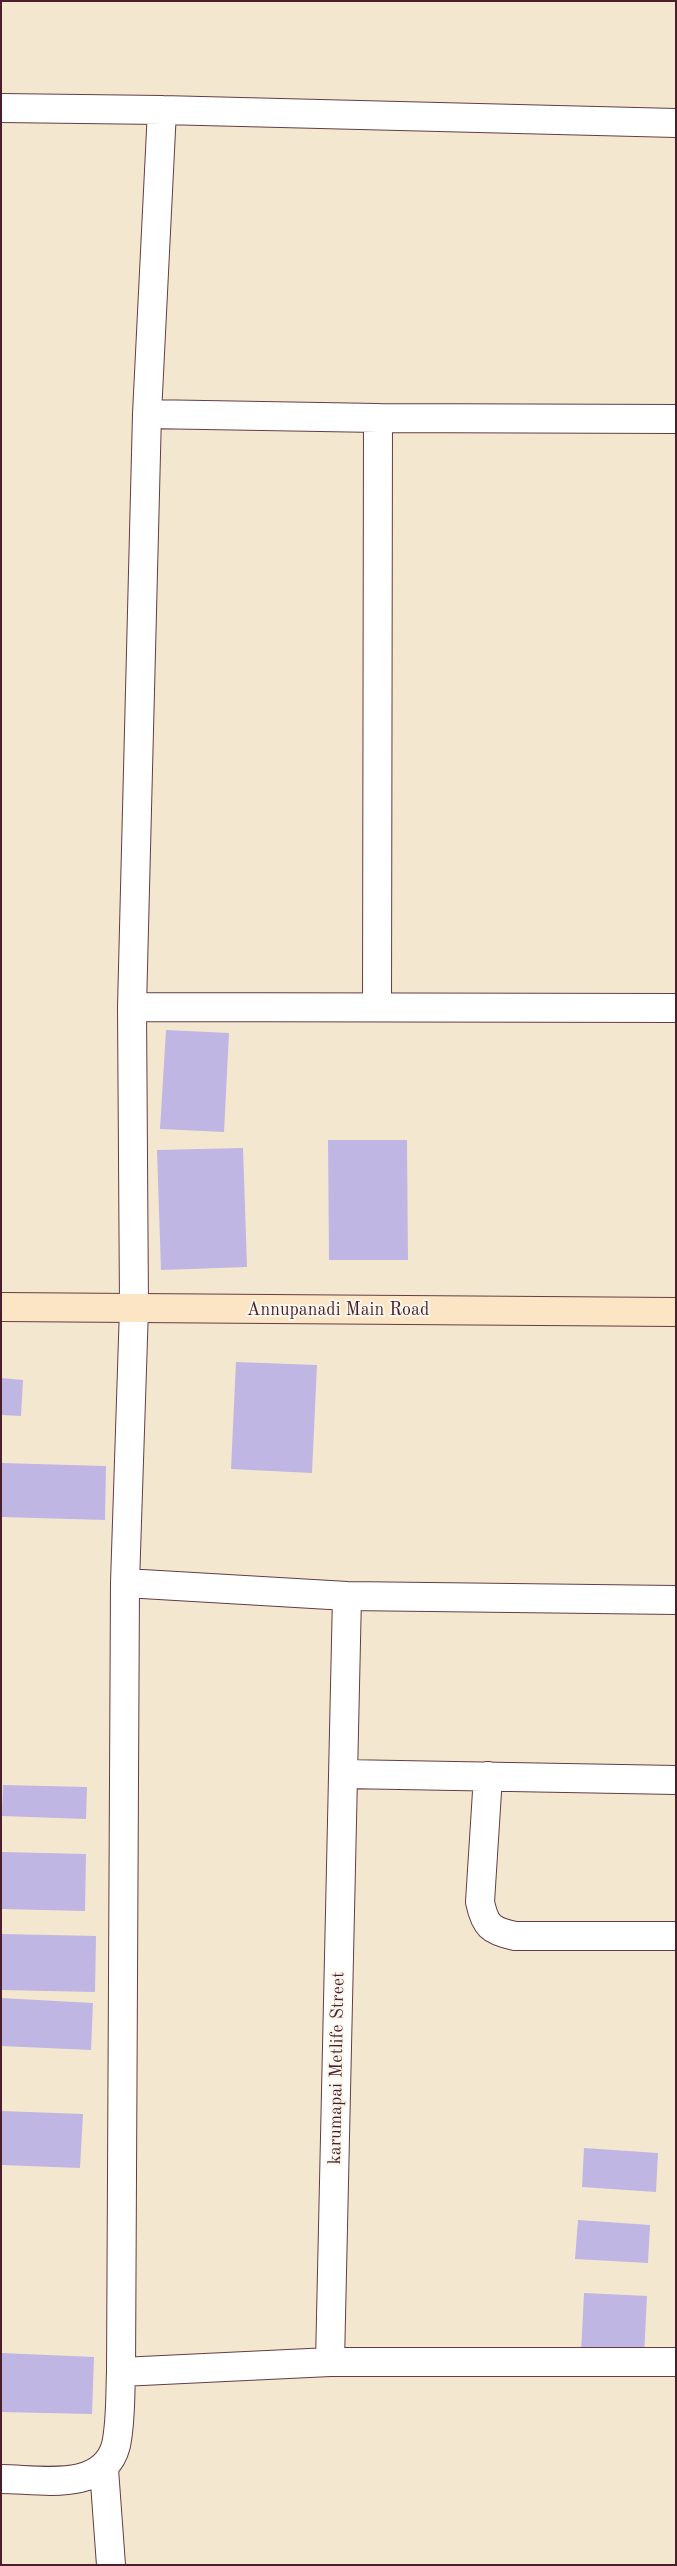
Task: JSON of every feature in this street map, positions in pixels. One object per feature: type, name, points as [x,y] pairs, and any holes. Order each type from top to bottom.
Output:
[{"type":"street","points":[[1,108],[162,110],[676,123]]},
{"type":"street","points":[[111,2565],[104,2469],[116,2446],[122,2372],[125,1584],[134,1308],[132,1007],[147,414],[162,110]]},
{"type":"street","points":[[147,414],[676,420]]},
{"type":"street","points":[[377,1006],[378,418]]},
{"type":"street","points":[[132,1007],[676,1008]]},
{"type":"street","name":"Annupanadi Main Road","points":[[1,1307],[676,1312]]},
{"type":"street","points":[[125,1584],[347,1596],[676,1600]]},
{"type":"street","name":"karumapai Metlife Street","points":[[330,2362],[347,1596]]},
{"type":"street","points":[[344,1774],[676,1780]]},
{"type":"street","points":[[488,1776],[480,1902],[484,1919],[497,1932],[514,1936],[676,1936]]},
{"type":"street","points":[[122,2372],[330,2362],[676,2362]]},
{"type":"street","points":[[1,2479],[81,2480],[104,2469]]},
{"type":"building","points":[[166,1030],[229,1033],[224,1132],[160,1129]]},
{"type":"building","points":[[328,1140],[407,1140],[408,1260],[329,1260]]},
{"type":"building","points":[[243,1148],[247,1267],[161,1270],[157,1150]]},
{"type":"building","points":[[236,1362],[317,1365],[312,1473],[231,1469]]},
{"type":"building","points":[[1,1378],[23,1380],[21,1416],[1,1415]]},
{"type":"building","points":[[1,1463],[106,1466],[105,1520],[1,1517]]},
{"type":"building","points":[[3,1785],[87,1787],[86,1819],[2,1816]]},
{"type":"building","points":[[1,1852],[86,1854],[85,1911],[1,1909]]},
{"type":"building","points":[[1,1934],[96,1936],[95,1992],[1,1990]]},
{"type":"building","points":[[1,1998],[93,2003],[91,2050],[1,2046]]},
{"type":"building","points":[[1,2111],[83,2114],[80,2168],[1,2165]]},
{"type":"building","points":[[584,2148],[658,2153],[656,2192],[582,2187]]},
{"type":"building","points":[[578,2220],[650,2225],[648,2263],[575,2259]]},
{"type":"building","points":[[584,2293],[647,2296],[644,2356],[581,2353]]},
{"type":"building","points":[[1,2353],[94,2357],[92,2414],[1,2412]]}]
